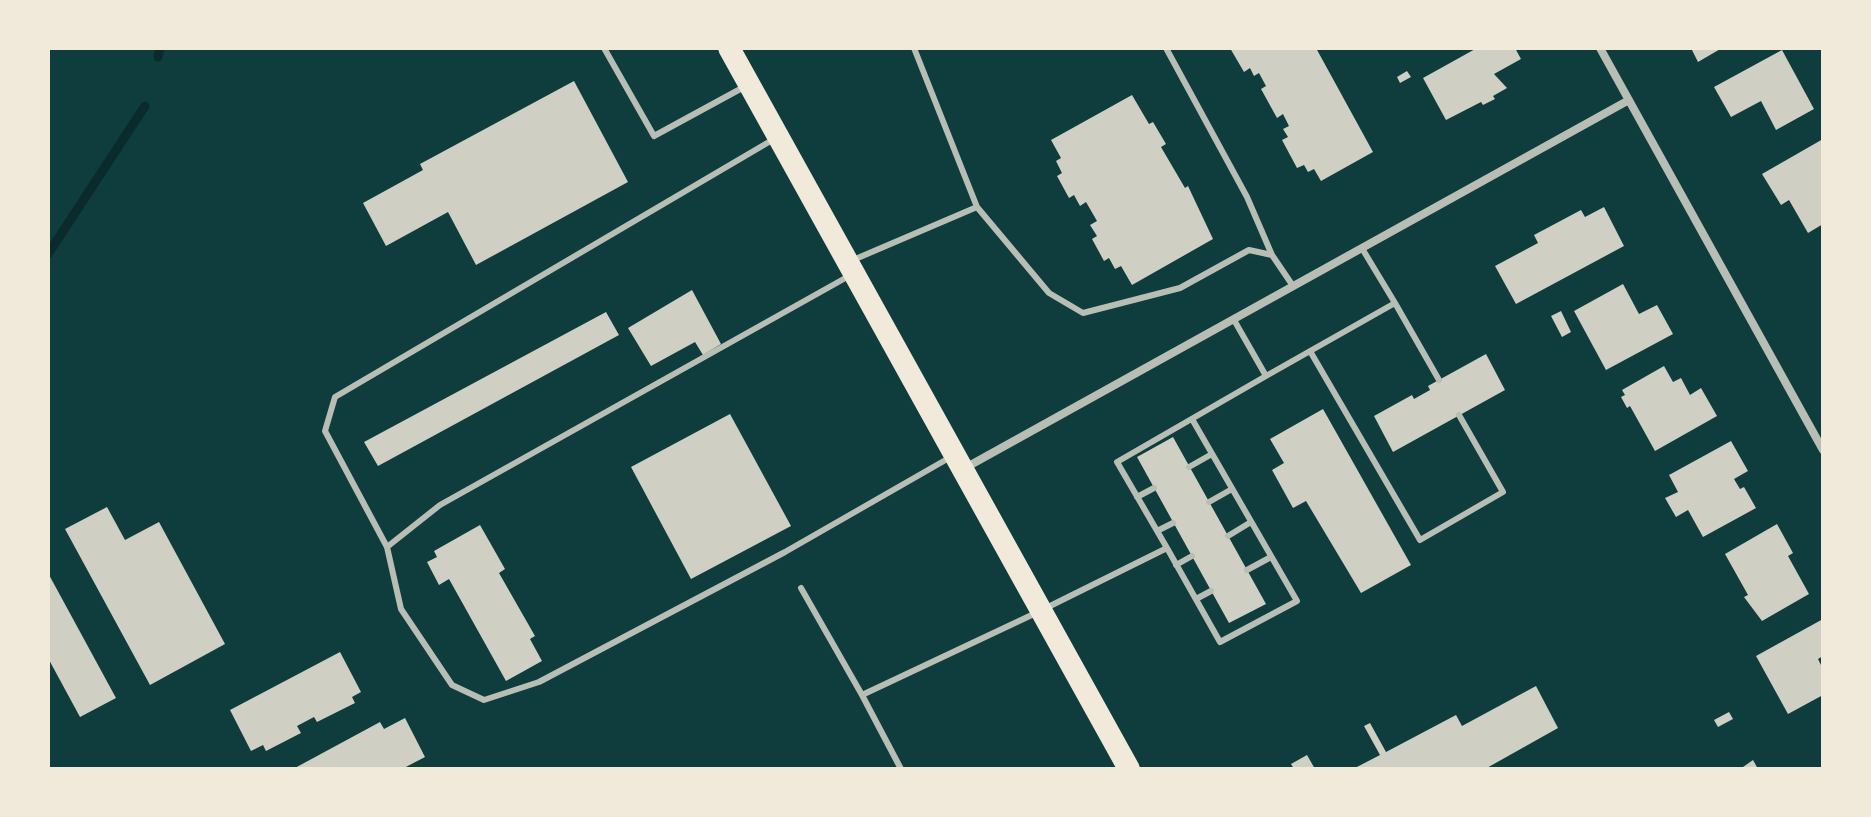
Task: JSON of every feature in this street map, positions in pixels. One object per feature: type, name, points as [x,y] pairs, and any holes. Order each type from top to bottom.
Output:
[{"type":"highway","points":[[729,48],[1129,769]]},
{"type":"street","points":[[1600,48],[1823,450]]},
{"type":"street","points":[[960,462],[1234,320],[1629,100]]},
{"type":"lane","points":[[604,48],[654,136],[751,84]]},
{"type":"lane","points":[[914,48],[977,207],[1049,293],[1083,313],[1180,288],[1249,250],[1272,255]]},
{"type":"lane","points":[[1166,48],[1247,197],[1272,255],[1293,286]]},
{"type":"lane","points":[[780,135],[335,397],[325,431],[387,547],[401,609],[452,685],[484,700],[539,682],[960,462]]},
{"type":"lane","points":[[387,547],[440,505],[852,267],[977,207]]},
{"type":"lane","points":[[1363,250],[1439,380]]},
{"type":"lane","points":[[1192,419],[1297,601],[1220,642],[1117,462],[1266,376],[1395,303]]},
{"type":"lane","points":[[1234,320],[1266,376]]},
{"type":"lane","points":[[1310,351],[1420,540],[1503,492],[1459,415]]},
{"type":"lane","points":[[1189,467],[1212,454]]},
{"type":"lane","points":[[1137,497],[1154,488]]},
{"type":"lane","points":[[1209,502],[1232,489]]},
{"type":"lane","points":[[1228,536],[1251,522]]},
{"type":"lane","points":[[1157,531],[1173,523]]},
{"type":"lane","points":[[862,695],[1167,548]]},
{"type":"lane","points":[[1176,565],[1192,556]]},
{"type":"lane","points":[[1247,570],[1271,557]]},
{"type":"lane","points":[[801,588],[901,769]]},
{"type":"lane","points":[[1196,599],[1211,591]]},
{"type":"building","points":[[1230,48],[1316,48],[1373,152],[1321,181],[1314,169],[1308,172],[1304,165],[1297,168],[1282,140],[1288,137],[1283,129],[1289,126],[1283,114],[1277,118],[1261,89],[1266,86],[1259,73],[1254,76],[1250,68],[1244,72]]},
{"type":"building","points":[[1477,48],[1515,48],[1521,59],[1494,74],[1507,88],[1493,96],[1495,99],[1483,105],[1481,102],[1446,120],[1423,78]]},
{"type":"building","points":[[1691,48],[1722,48],[1698,62]]},
{"type":"building","points":[[1782,50],[1814,109],[1776,130],[1761,101],[1731,117],[1714,87]]},
{"type":"building","points":[[1407,71],[1411,77],[1400,83],[1397,77]]},
{"type":"building","points":[[574,81],[628,182],[476,265],[448,212],[386,246],[363,203],[423,170],[420,164]]},
{"type":"building","points":[[1132,95],[1149,124],[1153,122],[1166,144],[1161,147],[1185,188],[1188,186],[1213,239],[1132,285],[1121,266],[1115,269],[1109,258],[1104,261],[1092,239],[1097,236],[1090,225],[1097,221],[1086,202],[1080,206],[1074,195],[1069,198],[1057,176],[1062,173],[1056,161],[1061,158],[1051,140]]},
{"type":"building","points":[[1823,139],[1823,224],[1808,233],[1789,200],[1781,205],[1762,174]]},
{"type":"building","points":[[1604,207],[1624,246],[1516,304],[1495,266],[1538,243],[1534,235],[1581,210],[1585,217]]},
{"type":"building","points":[[1623,284],[1639,314],[1657,305],[1673,334],[1606,370],[1574,311]]},
{"type":"building","points":[[692,290],[721,344],[703,355],[695,342],[651,366],[628,328]]},
{"type":"building","points":[[1561,311],[1571,332],[1562,337],[1551,316]]},
{"type":"building","points":[[606,312],[619,335],[378,466],[364,442]]},
{"type":"building","points":[[1486,354],[1505,390],[1393,452],[1374,416],[1412,395],[1414,399],[1430,390],[1428,386]]},
{"type":"building","points":[[1664,366],[1673,382],[1681,378],[1690,395],[1701,388],[1717,416],[1655,451],[1630,406],[1627,408],[1621,397],[1625,395],[1622,390]]},
{"type":"building","points":[[1323,409],[1411,565],[1361,593],[1306,501],[1293,508],[1272,470],[1284,463],[1270,439]]},
{"type":"building","points":[[730,414],[791,526],[691,579],[631,467]]},
{"type":"building","points":[[1173,437],[1266,604],[1229,623],[1137,457]]},
{"type":"building","points":[[1731,441],[1748,471],[1734,479],[1740,489],[1744,487],[1756,508],[1703,537],[1688,510],[1676,517],[1665,498],[1678,492],[1669,475]]},
{"type":"building","points":[[107,507],[125,540],[159,522],[225,644],[150,685],[65,529]]},
{"type":"building","points":[[1777,524],[1793,553],[1788,556],[1809,594],[1762,621],[1744,597],[1748,595],[1725,554]]},
{"type":"building","points":[[480,525],[505,569],[499,573],[535,636],[530,639],[542,661],[506,681],[449,579],[439,585],[427,562],[437,557],[434,551]]},
{"type":"building","points":[[48,573],[116,698],[80,717],[48,658]]},
{"type":"building","points":[[1823,619],[1823,656],[1818,659],[1823,669],[1823,695],[1788,714],[1756,656]]},
{"type":"building","points":[[340,652],[361,692],[352,697],[355,703],[317,722],[314,717],[297,726],[301,733],[266,751],[263,745],[251,751],[230,710]]},
{"type":"building","points":[[1536,686],[1558,728],[1485,769],[1353,769],[1380,755],[1364,726],[1370,723],[1386,752],[1456,715],[1462,726]]},
{"type":"building","points":[[1729,712],[1733,719],[1718,727],[1714,720]]},
{"type":"building","points":[[405,718],[425,757],[402,769],[293,769],[380,722],[384,729]]},
{"type":"building","points":[[1307,755],[1315,769],[1294,769],[1291,764]]},
{"type":"building","points":[[1753,760],[1758,769],[1743,767]]},
{"type":"waterway","points":[[158,57],[160,48]]},
{"type":"waterway","points":[[48,254],[145,106]]}]
